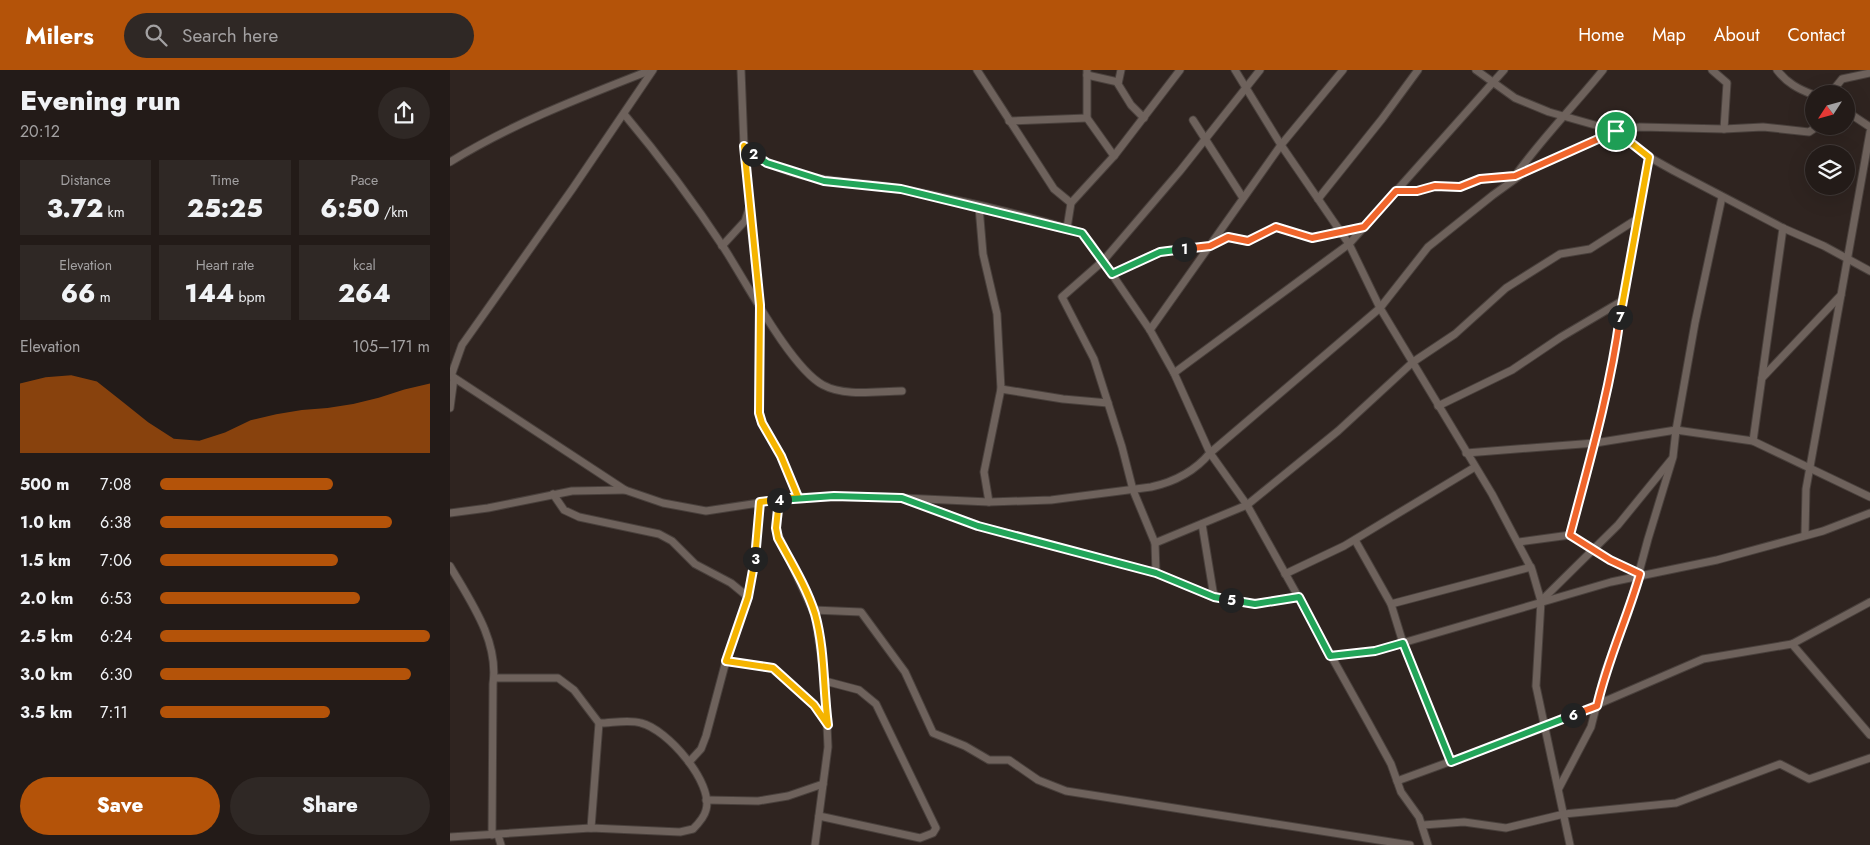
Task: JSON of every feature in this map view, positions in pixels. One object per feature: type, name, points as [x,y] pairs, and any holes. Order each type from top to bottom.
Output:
[{"type":"street","points":[[450,408],[451,376],[462,346],[624,114],[652,70]]},
{"type":"street","points":[[450,162],[481,143],[555,107],[652,70]]},
{"type":"street","points":[[741,70],[749,209],[760,305],[759,413],[762,423],[781,456],[798,497]]},
{"type":"street","points":[[977,70],[1054,189],[1071,204]]},
{"type":"street","points":[[1121,70],[1118,82],[1131,105],[1144,118]]},
{"type":"street","points":[[1067,228],[1071,204],[1114,156],[1180,70]]},
{"type":"street","points":[[1236,70],[1281,145],[1348,244],[1380,308],[1519,542],[1531,567],[1541,601],[1536,686],[1570,845]]},
{"type":"street","points":[[1156,573],[1155,543],[1133,490],[1094,359],[1062,297],[1103,261],[1260,70]]},
{"type":"street","points":[[1150,330],[1281,145],[1342,70]]},
{"type":"street","points":[[1318,199],[1382,119],[1418,70]]},
{"type":"street","points":[[1476,70],[1515,98],[1549,112],[1566,115],[1616,131],[1649,157],[1722,197],[1783,228],[1824,246],[1870,271]]},
{"type":"street","points":[[1174,373],[1348,244],[1504,70]]},
{"type":"street","points":[[1515,176],[1540,141],[1566,115],[1603,70]]},
{"type":"street","points":[[1712,70],[1727,83],[1724,129]]},
{"type":"street","points":[[1778,70],[1785,80],[1805,91]]},
{"type":"street","points":[[1114,156],[1087,118],[1087,73],[1118,82]]},
{"type":"street","points":[[1838,85],[1842,80],[1870,73]]},
{"type":"street","points":[[624,114],[661,159],[722,246],[794,358],[812,377],[824,386],[844,391],[902,391]]},
{"type":"street","points":[[1855,117],[1870,127]]},
{"type":"street","points":[[1009,121],[1087,118]]},
{"type":"street","points":[[1193,120],[1243,198]]},
{"type":"street","points":[[1396,191],[1417,191],[1435,186],[1460,187],[1480,179],[1515,176],[1616,131],[1640,127],[1724,129],[1763,127],[1805,132]]},
{"type":"street","points":[[1805,534],[1806,489],[1849,259],[1870,132]]},
{"type":"street","points":[[744,146],[759,159],[798,174],[824,181],[901,189],[1082,233],[1150,330],[1174,373],[1210,454],[1247,504],[1299,597],[1391,764],[1401,792],[1423,825],[1428,845]]},
{"type":"street","points":[[1570,535],[1595,443],[1616,350],[1622,301],[1649,157]]},
{"type":"street","points":[[451,376],[625,490],[662,503],[706,511],[798,497],[902,498],[989,502],[1051,500],[1133,490],[1164,484],[1199,466],[1210,454],[1380,308],[1428,247],[1525,172]]},
{"type":"street","points":[[1558,788],[1592,727],[1605,672],[1628,613],[1673,456],[1676,430],[1722,197]]},
{"type":"street","points":[[980,207],[983,254],[996,314],[1001,389],[984,472],[989,502]]},
{"type":"street","points":[[722,246],[745,221],[749,209]]},
{"type":"street","points":[[1155,543],[1247,504],[1338,431],[1413,362],[1455,334],[1506,288],[1560,254],[1590,249],[1637,219]]},
{"type":"street","points":[[1112,274],[1160,252],[1210,246],[1228,237],[1248,241],[1276,227],[1312,238],[1364,227]]},
{"type":"street","points":[[1753,441],[1783,228]]},
{"type":"street","points":[[1762,378],[1841,295]]},
{"type":"street","points":[[1438,406],[1512,370],[1561,336],[1622,301]]},
{"type":"street","points":[[1001,389],[1063,399],[1108,403]]},
{"type":"street","points":[[1466,453],[1595,443],[1676,430],[1753,441],[1870,497]]},
{"type":"street","points":[[1541,601],[1618,525],[1673,456]]},
{"type":"street","points":[[1285,574],[1355,540],[1475,467]]},
{"type":"street","points":[[450,513],[488,508],[572,491],[625,490]]},
{"type":"street","points":[[553,494],[564,510],[579,517],[659,534],[672,541],[695,564],[730,583],[748,597]]},
{"type":"street","points":[[902,498],[978,526],[1156,573],[1214,597],[1255,604],[1299,597]]},
{"type":"street","points":[[778,500],[776,528],[778,538],[813,610],[825,681],[824,701],[828,725],[828,747],[815,845]]},
{"type":"street","points":[[689,762],[701,749],[706,736],[726,661],[748,597],[756,556],[760,502]]},
{"type":"street","points":[[1330,656],[1375,651],[1541,601],[1640,574],[1717,560],[1805,534],[1823,531],[1870,513]]},
{"type":"street","points":[[1202,524],[1214,597]]},
{"type":"street","points":[[1519,542],[1570,535],[1593,550],[1640,574]]},
{"type":"street","points":[[1355,540],[1391,604],[1403,643],[1451,762]]},
{"type":"street","points":[[450,566],[489,638],[495,666],[495,835],[501,845]]},
{"type":"street","points":[[1391,604],[1531,567]]},
{"type":"street","points":[[1397,781],[1545,727],[1703,659],[1792,644],[1870,602]]},
{"type":"street","points":[[813,610],[855,610],[861,612],[905,672],[933,733],[965,746],[989,760],[1009,760],[1038,780],[1066,791],[1410,845]]},
{"type":"street","points":[[1792,644],[1870,735]]},
{"type":"street","points":[[726,661],[773,668],[814,705],[828,725]]},
{"type":"street","points":[[494,678],[558,678],[574,690],[599,723],[591,828]]},
{"type":"street","points":[[819,816],[920,838],[933,833],[936,828],[876,704],[859,690],[825,681]]},
{"type":"street","points":[[450,837],[591,828],[680,832],[693,829],[706,810],[706,800],[697,776],[689,762],[662,732],[641,722],[599,723]]},
{"type":"street","points":[[1423,825],[1464,822],[1506,828],[1564,814],[1676,803],[1780,764],[1809,778],[1870,758]]},
{"type":"street","points":[[706,800],[758,801],[788,796],[823,784]]},
{"type":"route","points":[[1616,131],[1515,176],[1480,179],[1460,187],[1435,186],[1417,191],[1396,191],[1364,227],[1312,238],[1276,227],[1248,241],[1228,237],[1210,246],[1160,252],[1112,274],[1082,233],[1020,216],[901,189],[824,181],[767,163],[759,159],[744,146],[760,305],[759,413],[762,423],[781,456],[798,497],[760,502],[756,556],[748,597],[726,661],[773,668],[795,685],[814,705],[828,725],[824,701],[825,681],[815,615],[809,599],[778,538],[776,528],[778,500],[798,497],[834,496],[902,498],[978,526],[1156,573],[1214,597],[1255,604],[1299,597],[1330,656],[1375,651],[1403,643],[1451,762],[1597,706],[1605,672],[1628,613],[1640,574],[1610,560],[1570,535],[1595,443],[1616,350],[1622,301],[1649,157],[1616,131]]}]
